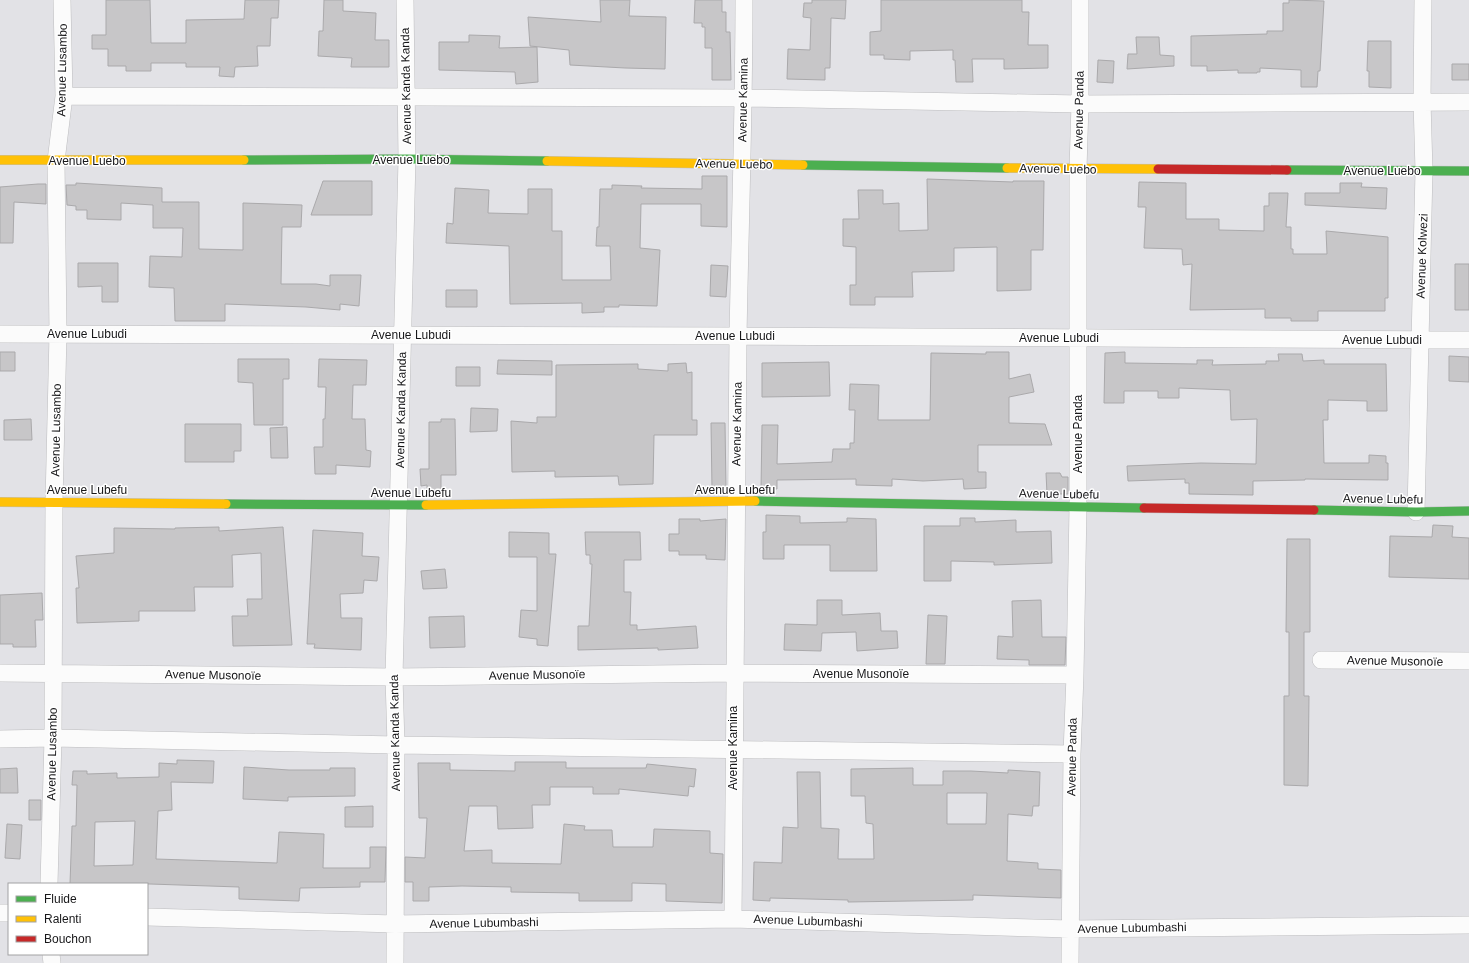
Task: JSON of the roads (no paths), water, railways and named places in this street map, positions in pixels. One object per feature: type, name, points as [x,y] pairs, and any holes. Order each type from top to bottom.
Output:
[{"type":"street","name":"Avenue Lusambo","points":[[49,883],[53,738],[54,502],[58,334],[56,161],[64,96],[62,0]]},
{"type":"street","name":"Avenue Kanda Kanda","points":[[395,963],[396,745],[394,677],[407,159],[405,0]]},
{"type":"street","name":"Avenue Kamina","points":[[732,919],[732,749],[738,336],[744,98],[744,0]]},
{"type":"street","name":"Avenue Panda","points":[[1070,963],[1072,754],[1078,507],[1077,338],[1080,0]]},
{"type":"street","name":"Avenue Kolwezi","points":[[1416,512],[1424,171],[1422,101],[1423,0]]},
{"type":"street","points":[[64,96],[744,98],[1080,104],[1422,101],[1469,102]]},
{"type":"street","name":"Avenue Luebo","points":[[0,160],[407,159],[1078,169],[1469,171]]},
{"type":"street","name":"Avenue Lubudi","points":[[0,334],[1469,340]]},
{"type":"street","name":"Avenue Lubefu","points":[[0,502],[399,505],[736,501],[1416,512],[1469,511]]},
{"type":"street","name":"Avenue Musonoïe","points":[[1321,660],[1469,661]]},
{"type":"street","name":"Avenue Musonoïe","points":[[0,673],[394,677],[734,673],[1075,675]]},
{"type":"street","points":[[0,739],[53,738],[396,745],[1072,754]]},
{"type":"street","name":"Avenue Lubumbashi","points":[[148,917],[394,924],[732,919],[1070,929],[1469,925]]}]
